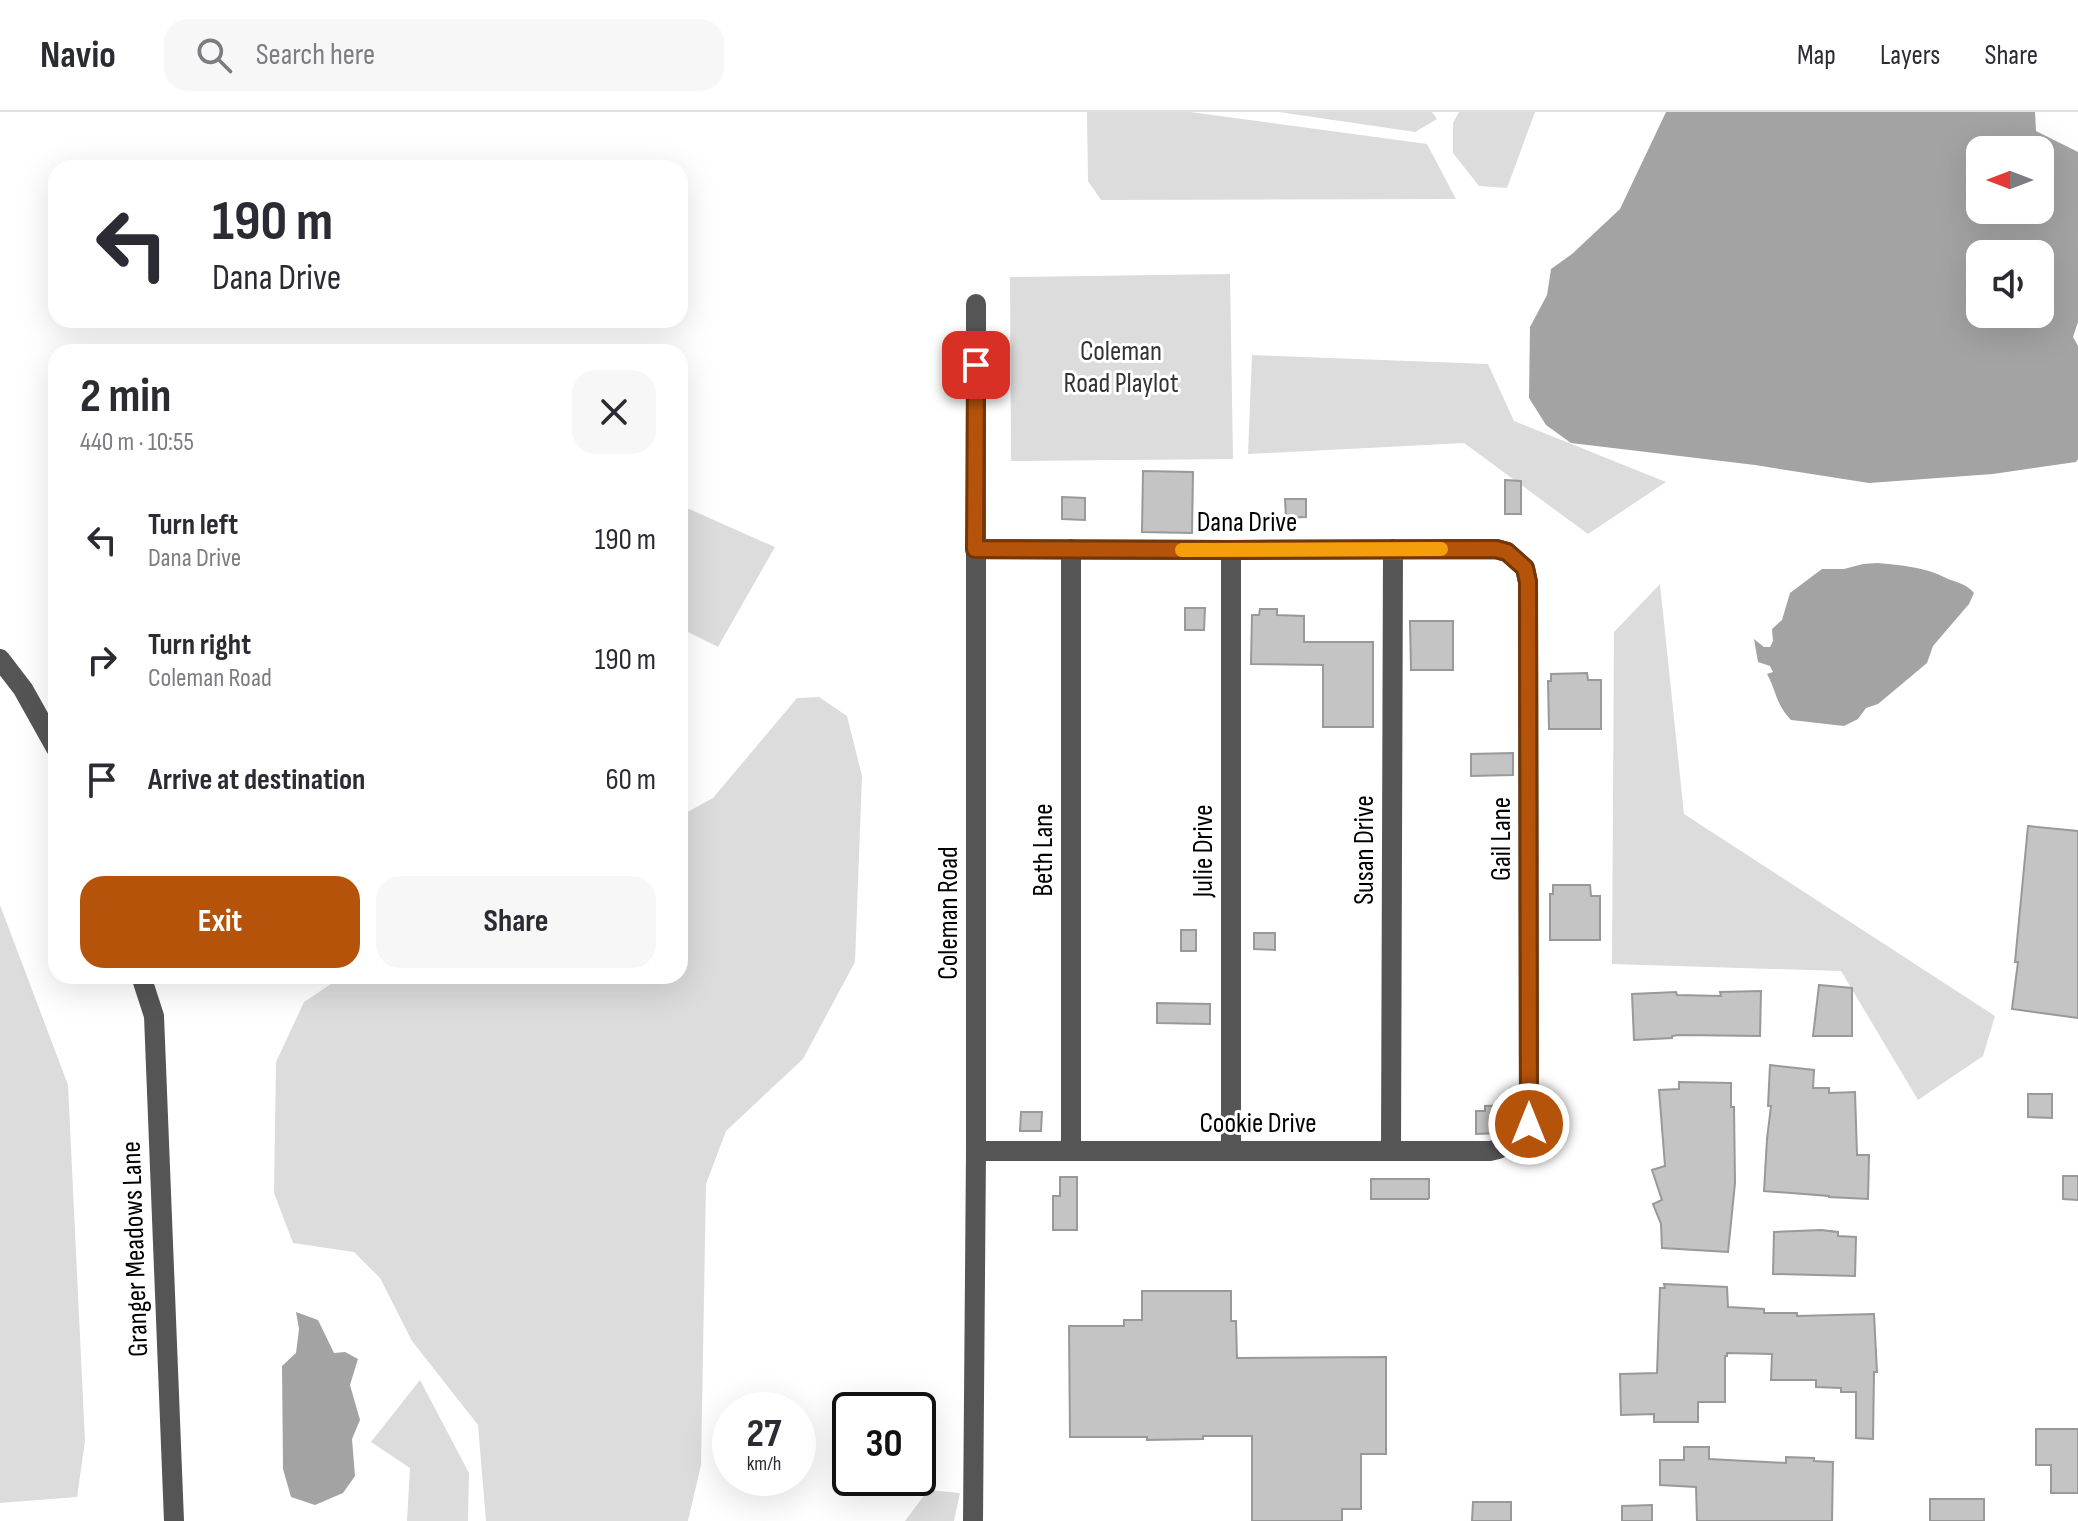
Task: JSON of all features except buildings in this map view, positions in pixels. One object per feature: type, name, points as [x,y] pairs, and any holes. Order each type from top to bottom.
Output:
[{"type":"street","name":"Coleman Road","points":[[973,1521],[976,304]]},
{"type":"street","name":"Dana Drive","points":[[975,549],[1496,549],[1517,559]]},
{"type":"street","name":"Beth Lane","points":[[1071,549],[1071,1151]]},
{"type":"street","name":"Susan Drive","points":[[1391,1151],[1393,549]]},
{"type":"street","name":"Julie Drive","points":[[1231,550],[1231,1151]]},
{"type":"street","name":"Gail Lane","points":[[1517,559],[1525,568],[1528,582],[1529,1124]]},
{"type":"street","points":[[0,659],[23,689],[48,734]]},
{"type":"street","name":"Granger Meadows Lane","points":[[144,984],[154,1016],[174,1521]]},
{"type":"street","name":"Cookie Drive","points":[[976,1151],[1490,1151],[1507,1148],[1520,1138],[1529,1124]]},
{"type":"green space","points":[[1087,112],[1190,112],[1427,144],[1456,199],[1101,200],[1088,181]]},
{"type":"green space","points":[[1279,112],[1432,112],[1437,119],[1415,132]]},
{"type":"green space","points":[[1459,112],[1535,112],[1507,188],[1479,186],[1453,153],[1453,123]]},
{"type":"green space","name":"Coleman Road Playlot","points":[[1230,274],[1233,459],[1011,461],[1010,277]]},
{"type":"green space","points":[[1252,355],[1488,364],[1514,421],[1666,482],[1588,534],[1464,443],[1248,454]]},
{"type":"green space","points":[[688,509],[775,547],[718,647],[688,632]]},
{"type":"green space","points":[[1660,584],[1684,814],[1995,1016],[1983,1056],[1918,1100],[1841,971],[1612,964],[1614,632]]},
{"type":"green space","points":[[819,697],[847,716],[862,776],[855,962],[803,1059],[726,1131],[706,1184],[701,1465],[688,1521],[486,1521],[478,1425],[412,1341],[380,1278],[354,1252],[293,1243],[274,1193],[276,1062],[304,1002],[331,984],[688,984],[688,812],[713,798],[797,698]]},
{"type":"green space","points":[[0,905],[68,1085],[85,1441],[77,1497],[0,1503]]},
{"type":"green space","points":[[420,1380],[469,1473],[468,1521],[407,1521],[410,1468],[371,1442]]},
{"type":"green space","points":[[936,1491],[960,1493],[954,1521],[905,1521],[924,1496],[936,1496]]},
{"type":"shaded area","points":[[1666,112],[2035,112],[2036,131],[2046,136],[1966,136],[1966,224],[2054,224],[2054,140],[2078,152],[2078,322],[2073,337],[2078,346],[2078,459],[2076,462],[1993,474],[1869,483],[1755,465],[1571,443],[1546,425],[1529,398],[1530,327],[1547,295],[1551,269],[1572,254],[1620,209]]},
{"type":"shaded area","points":[[1877,563],[1930,571],[1965,585],[1974,593],[1969,604],[1933,646],[1927,663],[1878,704],[1866,708],[1858,719],[1844,726],[1791,720],[1779,703],[1767,674],[1773,672],[1770,666],[1758,662],[1754,639],[1764,647],[1770,647],[1772,629],[1782,620],[1790,593],[1822,569]]},
{"type":"shaded area","points":[[296,1312],[318,1320],[334,1353],[345,1352],[358,1359],[350,1385],[360,1420],[352,1439],[355,1476],[343,1493],[315,1505],[291,1497],[283,1469],[282,1366],[296,1353],[299,1329]]},
{"type":"slow traffic","points":[[1182,550],[1441,549]]},
{"type":"route","points":[[976,365],[975,549],[1496,549],[1507,552],[1525,568],[1528,582],[1529,1124]]}]
